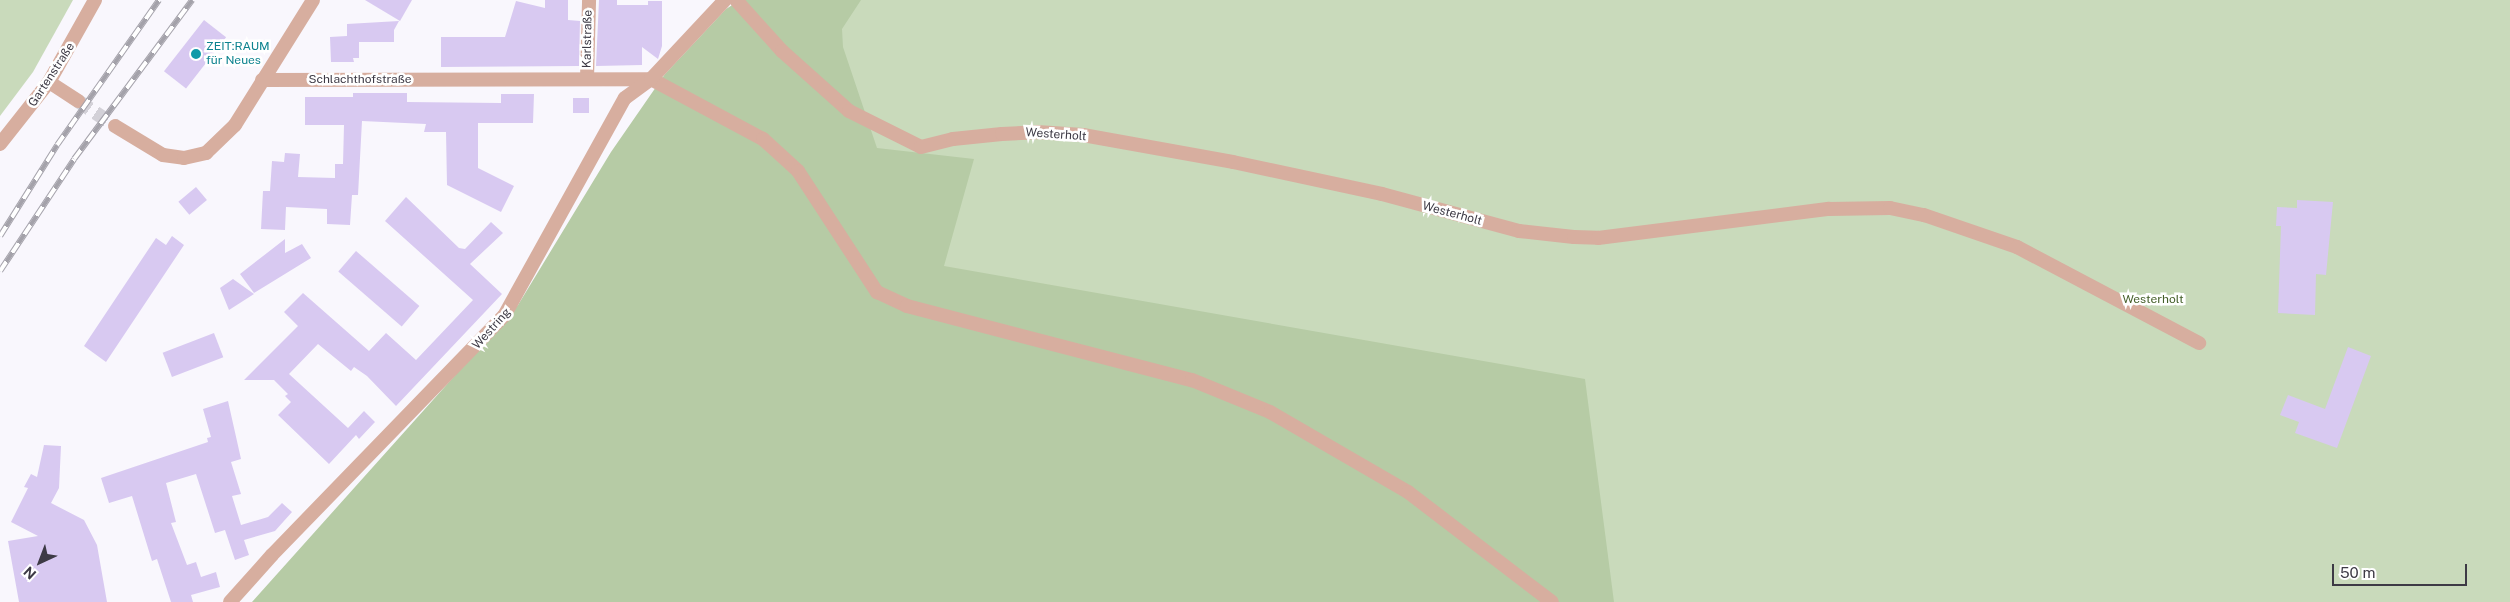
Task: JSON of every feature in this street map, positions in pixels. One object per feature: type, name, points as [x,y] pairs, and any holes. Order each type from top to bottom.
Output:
[{"type":"street","name":"Gartenstraße","points":[[0,144],[49,82],[94,0]]},
{"type":"street","points":[[115,126],[163,155],[184,158],[200,154],[226,136],[312,0]]},
{"type":"street","name":"Karlstraße","points":[[587,79],[589,0]]},
{"type":"street","name":"Westring","points":[[230,602],[272,555],[504,316],[624,98],[651,79],[725,0]]},
{"type":"street","name":"Westerholt","points":[[736,0],[782,51],[837,102],[863,120],[922,147],[953,139],[1002,134],[1038,132],[1083,135],[1233,162],[1382,194],[1519,232],[1574,237],[1634,234],[1829,208],[1890,208],[1924,215],[2017,247],[2199,343]]},
{"type":"street","points":[[651,79],[763,139],[798,171],[877,292],[907,306],[1192,380],[1270,412],[1408,492],[1552,602]]},
{"type":"street","name":"Schlachthofstraße","points":[[262,80],[651,79]]},
{"type":"street","points":[[49,82],[78,101]]},
{"type":"green space","points":[[0,0],[73,0],[33,72],[0,116]]},
{"type":"green space","points":[[740,0],[861,0],[842,29],[843,47],[877,148],[974,159],[944,266],[1585,379],[1614,602],[252,602],[518,305],[611,152],[665,74],[726,9]]},
{"type":"green space","name":"Westerholt","points":[[857,0],[2510,0],[2510,602],[1610,602],[937,270],[875,152],[840,51],[839,29]]},
{"type":"building","points":[[365,0],[412,0],[400,21]]},
{"type":"building","points":[[545,0],[568,0],[568,20],[580,21],[579,66],[441,67],[441,37],[505,37],[516,1],[545,8]]},
{"type":"building","points":[[599,0],[617,0],[617,5],[648,5],[648,1],[662,1],[662,46],[658,59],[642,47],[642,65],[596,66]]},
{"type":"building","name":"ZEIT:RAUM für Neues","points":[[204,20],[226,37],[186,88],[164,71]]},
{"type":"building","points":[[399,21],[394,30],[394,42],[359,42],[359,58],[353,58],[354,62],[331,62],[330,37],[347,36],[347,24]]},
{"type":"building","points":[[353,93],[407,93],[407,102],[501,103],[501,94],[534,94],[533,123],[478,123],[478,168],[514,186],[501,212],[447,185],[446,132],[424,132],[426,124],[362,121],[358,195],[352,195],[350,225],[327,224],[327,209],[286,207],[285,230],[261,229],[263,191],[270,191],[272,161],[284,162],[285,153],[300,154],[298,177],[335,178],[335,164],[343,164],[344,125],[305,125],[305,97],[353,97]]},
{"type":"building","points":[[573,98],[589,98],[589,113],[573,113]]},
{"type":"building","points":[[196,187],[207,200],[189,215],[178,202]]},
{"type":"building","points":[[406,197],[459,248],[465,249],[491,222],[503,233],[470,264],[502,294],[396,406],[367,376],[354,367],[351,371],[318,344],[289,374],[348,428],[364,411],[375,422],[359,439],[356,435],[329,464],[278,415],[291,402],[285,396],[288,394],[274,380],[244,380],[298,326],[284,312],[303,293],[369,351],[386,333],[416,360],[473,300],[385,221]]},
{"type":"building","points":[[2297,200],[2333,202],[2326,275],[2316,274],[2315,315],[2278,313],[2281,226],[2276,226],[2277,207],[2297,208]]},
{"type":"building","points":[[172,236],[184,245],[106,362],[84,346],[156,238],[166,245]]},
{"type":"building","points":[[285,239],[285,253],[302,244],[311,258],[254,293],[240,274]]},
{"type":"building","points":[[356,251],[419,306],[402,326],[338,271]]},
{"type":"building","points":[[233,279],[254,294],[229,310],[220,288]]},
{"type":"building","points":[[214,333],[223,357],[172,377],[163,353]]},
{"type":"building","points":[[2348,347],[2371,356],[2337,448],[2295,433],[2299,422],[2280,415],[2288,395],[2325,409]]},
{"type":"building","points":[[228,401],[241,459],[231,462],[241,494],[232,496],[241,525],[268,517],[282,503],[292,512],[275,531],[244,540],[249,555],[235,560],[225,530],[215,533],[196,474],[166,483],[176,522],[171,523],[187,565],[196,562],[201,577],[216,572],[220,587],[191,595],[193,602],[171,602],[157,559],[152,561],[132,496],[109,503],[101,478],[208,442],[207,438],[211,437],[203,409]]},
{"type":"building","points":[[44,445],[61,446],[59,488],[51,503],[84,520],[97,545],[107,602],[19,602],[8,541],[38,536],[11,522],[28,488],[24,487],[31,474],[37,477]]},
{"type":"tunnel","points":[[78,101],[115,126]]},
{"type":"railway","points":[[0,236],[57,145],[159,0]]},
{"type":"railway","points":[[0,271],[74,159],[192,0]]},
{"type":"place","name":"ZEIT:RAUM für Neues","points":[[196,54]]}]
